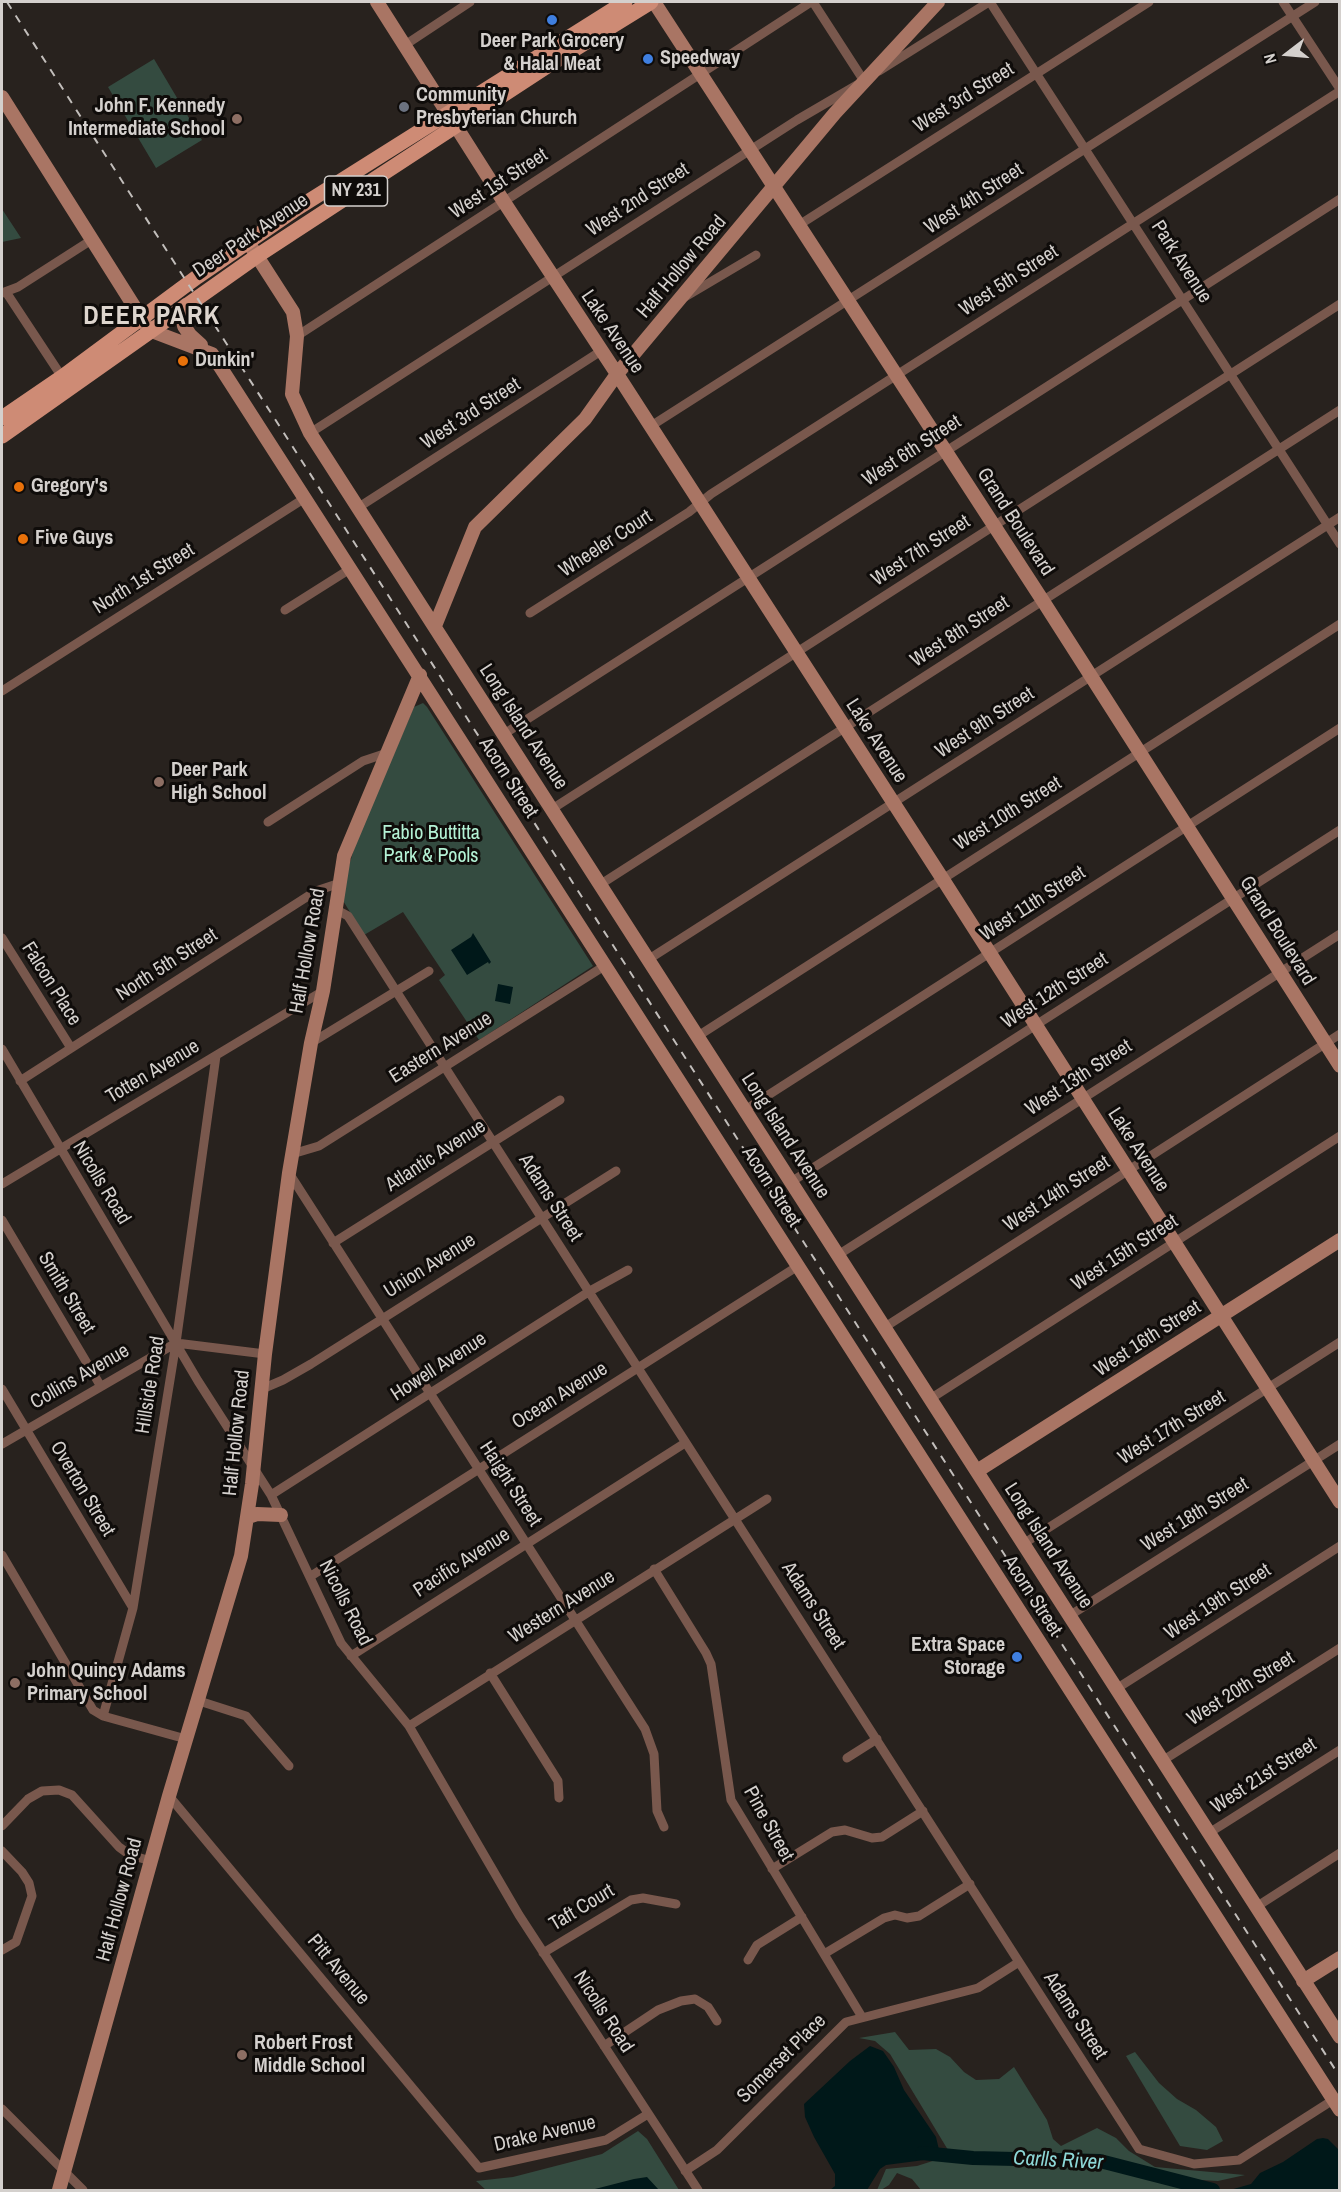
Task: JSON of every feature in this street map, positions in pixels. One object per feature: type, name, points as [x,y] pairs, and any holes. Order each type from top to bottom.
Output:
[{"type":"main road","name":"Deer Park Avenue","points":[[2,418],[146,324],[186,305],[452,119],[625,2]]},
{"type":"main road","name":"Deer Park Avenue","points":[[2,436],[68,390],[248,242],[652,2]]},
{"type":"street","name":"Lake Avenue","points":[[377,2],[942,878],[988,954],[1340,1502]]},
{"type":"street","points":[[405,45],[470,2]]},
{"type":"street","name":"Grand Boulevard","points":[[652,2],[946,450],[1340,1066]]},
{"type":"street","points":[[812,2],[864,81]]},
{"type":"street","name":"West 1st Street","points":[[297,336],[812,2]]},
{"type":"street","name":"Half Hollow Road","points":[[435,626],[475,527],[585,418],[617,374],[774,187],[864,81],[938,2]]},
{"type":"street","name":"West 2nd Street","points":[[310,433],[750,150],[990,2]]},
{"type":"street","name":"Park Avenue","points":[[990,2],[1340,544]]},
{"type":"street","name":"West 3rd Street","points":[[799,225],[1149,2]]},
{"type":"street","points":[[1283,2],[1340,90]]},
{"type":"street","name":"West 4th Street","points":[[651,426],[1316,2]]},
{"type":"street","name":"West 5th Street","points":[[700,503],[1340,90]]},
{"type":"street","points":[[2,97],[146,324],[212,354]]},
{"type":"street","name":"West 6th Street","points":[[504,734],[1340,199]]},
{"type":"street","points":[[62,377],[4,292],[18,287],[93,238]]},
{"type":"street","name":"Long Island Avenue","points":[[248,242],[292,312],[297,336],[292,394],[310,433],[1340,2037]]},
{"type":"street","points":[[681,299],[756,255]]},
{"type":"street","name":"West 7th Street","points":[[552,809],[1340,304]]},
{"type":"street","name":"Acorn Street","points":[[186,305],[183,318],[186,330],[194,340],[212,354],[420,675],[1336,2105]]},
{"type":"street","name":"West 3rd Street","points":[[359,507],[602,351]]},
{"type":"street","name":"West 8th Street","points":[[601,885],[1340,410]]},
{"type":"street","name":"North 1st Street","points":[[3,686],[305,498]]},
{"type":"street","name":"Wheeler Court","points":[[530,613],[700,503]]},
{"type":"street","name":"West 9th Street","points":[[649,959],[1340,517]]},
{"type":"street","points":[[285,610],[350,569]]},
{"type":"street","name":"West 10th Street","points":[[698,1036],[1340,624]]},
{"type":"street","name":"Half Hollow Road","points":[[59,2190],[196,1700],[241,1556],[248,1517],[265,1354],[289,1173],[311,1043],[323,991],[344,856],[420,675]]},
{"type":"street","name":"West 11th Street","points":[[745,1110],[1340,728]]},
{"type":"street","points":[[268,822],[363,761],[387,753]]},
{"type":"street","name":"West 12th Street","points":[[791,1182],[1340,830]]},
{"type":"street","name":"North 5th Street","points":[[20,1082],[316,891],[338,883]]},
{"type":"street","name":"Adams Street","points":[[335,909],[348,916],[1138,2149],[1194,2164],[1239,2160],[1336,2105]]},
{"type":"street","name":"West 13th Street","points":[[838,1255],[1340,934]]},
{"type":"street","name":"Falcon Place","points":[[2,939],[71,1048]]},
{"type":"street","name":"Eastern Avenue","points":[[292,1154],[319,1146],[606,965]]},
{"type":"street","points":[[311,1043],[429,971]]},
{"type":"street","name":"Totten Avenue","points":[[2,1184],[323,991]]},
{"type":"street","name":"West 14th Street","points":[[885,1328],[1340,1034]]},
{"type":"street","name":"Nicolls Road","points":[[2,1049],[227,1429],[271,1495],[341,1643],[409,1726],[519,1916],[698,2190]]},
{"type":"street","name":"Hillside Road","points":[[103,1716],[133,1608],[176,1343],[216,1056]]},
{"type":"street","name":"Atlantic Avenue","points":[[333,1243],[560,1100]]},
{"type":"street","name":"West 15th Street","points":[[930,1399],[1340,1136]]},
{"type":"street","name":"Union Avenue","points":[[261,1389],[292,1375],[616,1171]]},
{"type":"street","name":"Haight Street","points":[[289,1173],[645,1729],[654,1754],[656,1807],[664,1827]]},
{"type":"street","name":"Smith Street","points":[[2,1220],[100,1385]]},
{"type":"street","name":"West 16th Street","points":[[977,1471],[1340,1240]]},
{"type":"street","name":"Ocean Avenue","points":[[311,1576],[798,1266]]},
{"type":"street","name":"Howell Avenue","points":[[271,1495],[628,1270]]},
{"type":"street","name":"West 17th Street","points":[[1023,1544],[1340,1342]]},
{"type":"street","points":[[176,1343],[265,1354]]},
{"type":"street","name":"Collins Avenue","points":[[2,1444],[100,1385],[176,1343]]},
{"type":"street","name":"Overton Street","points":[[2,1389],[133,1608]]},
{"type":"street","name":"Pacific Avenue","points":[[351,1656],[685,1443]]},
{"type":"street","name":"West 18th Street","points":[[1070,1616],[1340,1444]]},
{"type":"street","name":"Western Avenue","points":[[409,1726],[767,1499]]},
{"type":"street","points":[[248,1517],[271,1513],[281,1515]]},
{"type":"street","name":"West 19th Street","points":[[1116,1689],[1340,1546]]},
{"type":"street","points":[[2,1556],[93,1710],[103,1716],[186,1739]]},
{"type":"street","name":"Pine Street","points":[[654,1569],[711,1664],[730,1800],[862,2017]]},
{"type":"street","name":"West 20th Street","points":[[1162,1761],[1340,1648]]},
{"type":"street","points":[[490,1673],[558,1781],[559,1797]]},
{"type":"street","points":[[196,1700],[246,1716],[289,1766]]},
{"type":"street","points":[[847,1758],[877,1739]]},
{"type":"street","name":"West 21st Street","points":[[1209,1833],[1340,1750]]},
{"type":"street","points":[[2,1826],[28,1798],[42,1791],[59,1791],[72,1795],[124,1851],[151,1861]]},
{"type":"street","name":"Pitt Avenue","points":[[169,1796],[479,2168]]},
{"type":"street","points":[[772,1869],[832,1832],[844,1830],[872,1838],[882,1837],[923,1811]]},
{"type":"street","points":[[2,1851],[22,1872],[29,1883],[32,1896],[16,1942],[2,1950]]},
{"type":"street","points":[[1256,1907],[1340,1853]]},
{"type":"street","points":[[824,1954],[884,1918],[895,1915],[907,1918],[919,1916],[970,1884]]},
{"type":"street","name":"Taft Court","points":[[543,1953],[631,1900],[643,1898],[676,1904]]},
{"type":"street","points":[[748,1960],[757,1945],[802,1917]]},
{"type":"street","points":[[1304,1981],[1340,1958]]},
{"type":"street","name":"Somerset Place","points":[[685,2170],[717,2150],[846,2022],[978,1988],[1019,1962]]},
{"type":"street","points":[[604,2046],[658,2010],[681,2001],[695,2000],[708,2007],[717,2021]]},
{"type":"street","points":[[2,2109],[83,2190]]},
{"type":"street","name":"Drake Avenue","points":[[479,2168],[606,2140],[648,2114]]},
{"type":"green space","points":[[154,59],[202,140],[156,168],[108,87]]},
{"type":"green space","points":[[2,209],[21,238],[2,242]]},
{"type":"green space","name":"Fabio Buttitta Park & Pools","points":[[423,703],[593,966],[479,1040],[439,980],[445,975],[403,912],[364,935],[342,899],[357,839],[414,707]]},
{"type":"green space","points":[[895,2032],[909,2050],[936,2049],[950,2057],[964,2072],[976,2080],[999,2079],[1014,2067],[1047,2120],[1053,2139],[1061,2146],[1097,2128],[1116,2138],[1129,2151],[1155,2167],[1245,2175],[1218,2181],[1200,2180],[1202,2190],[921,2190],[912,2179],[897,2173],[889,2185],[877,2190],[886,2169],[917,2166],[942,2158],[950,2159],[948,2150],[890,2054],[875,2041],[859,2038]]},
{"type":"green space","points":[[1135,2052],[1159,2083],[1216,2127],[1223,2141],[1207,2150],[1180,2146],[1126,2056]]},
{"type":"green space","points":[[638,2131],[647,2139],[679,2190],[486,2190],[476,2181],[513,2177],[602,2154]]},
{"type":"water","points":[[473,933],[491,962],[467,975],[451,950],[471,937]]},
{"type":"water","points":[[498,984],[513,987],[510,1004],[495,1001]]},
{"type":"water","points":[[870,2046],[883,2051],[894,2067],[904,2090],[936,2137],[940,2154],[932,2159],[886,2165],[880,2169],[867,2190],[830,2190],[835,2186],[835,2174],[805,2117],[804,2104],[850,2061]]},
{"type":"water","points":[[1317,2139],[1328,2139],[1339,2150],[1339,2190],[1230,2190],[1251,2184],[1260,2173],[1283,2162]]},
{"type":"water","points":[[647,2177],[659,2190],[591,2190],[634,2179]]},
{"type":"waterway","name":"Carlls River","points":[[922,2153],[973,2158],[1100,2161],[1213,2190]]},
{"type":"railway","points":[[7,2],[1340,2077]]},
{"type":"place","name":"Deer Park Grocery & Halal Meat","points":[[552,20]]},
{"type":"place","name":"Speedway","points":[[648,59]]},
{"type":"place","name":"Community Presbyterian Church","points":[[404,107]]},
{"type":"place","name":"John F. Kennedy Intermediate School","points":[[237,119]]},
{"type":"place","name":"Dunkin'","points":[[183,361]]},
{"type":"place","name":"Gregory's","points":[[19,487]]},
{"type":"place","name":"Five Guys","points":[[23,539]]},
{"type":"place","name":"Deer Park High School","points":[[159,782]]},
{"type":"place","name":"Extra Space Storage","points":[[1017,1657]]},
{"type":"place","name":"John Quincy Adams Primary School","points":[[15,1683]]},
{"type":"place","name":"Robert Frost Middle School","points":[[242,2055]]},
{"type":"district","name":"DEER PARK","points":[[152,317]]}]
